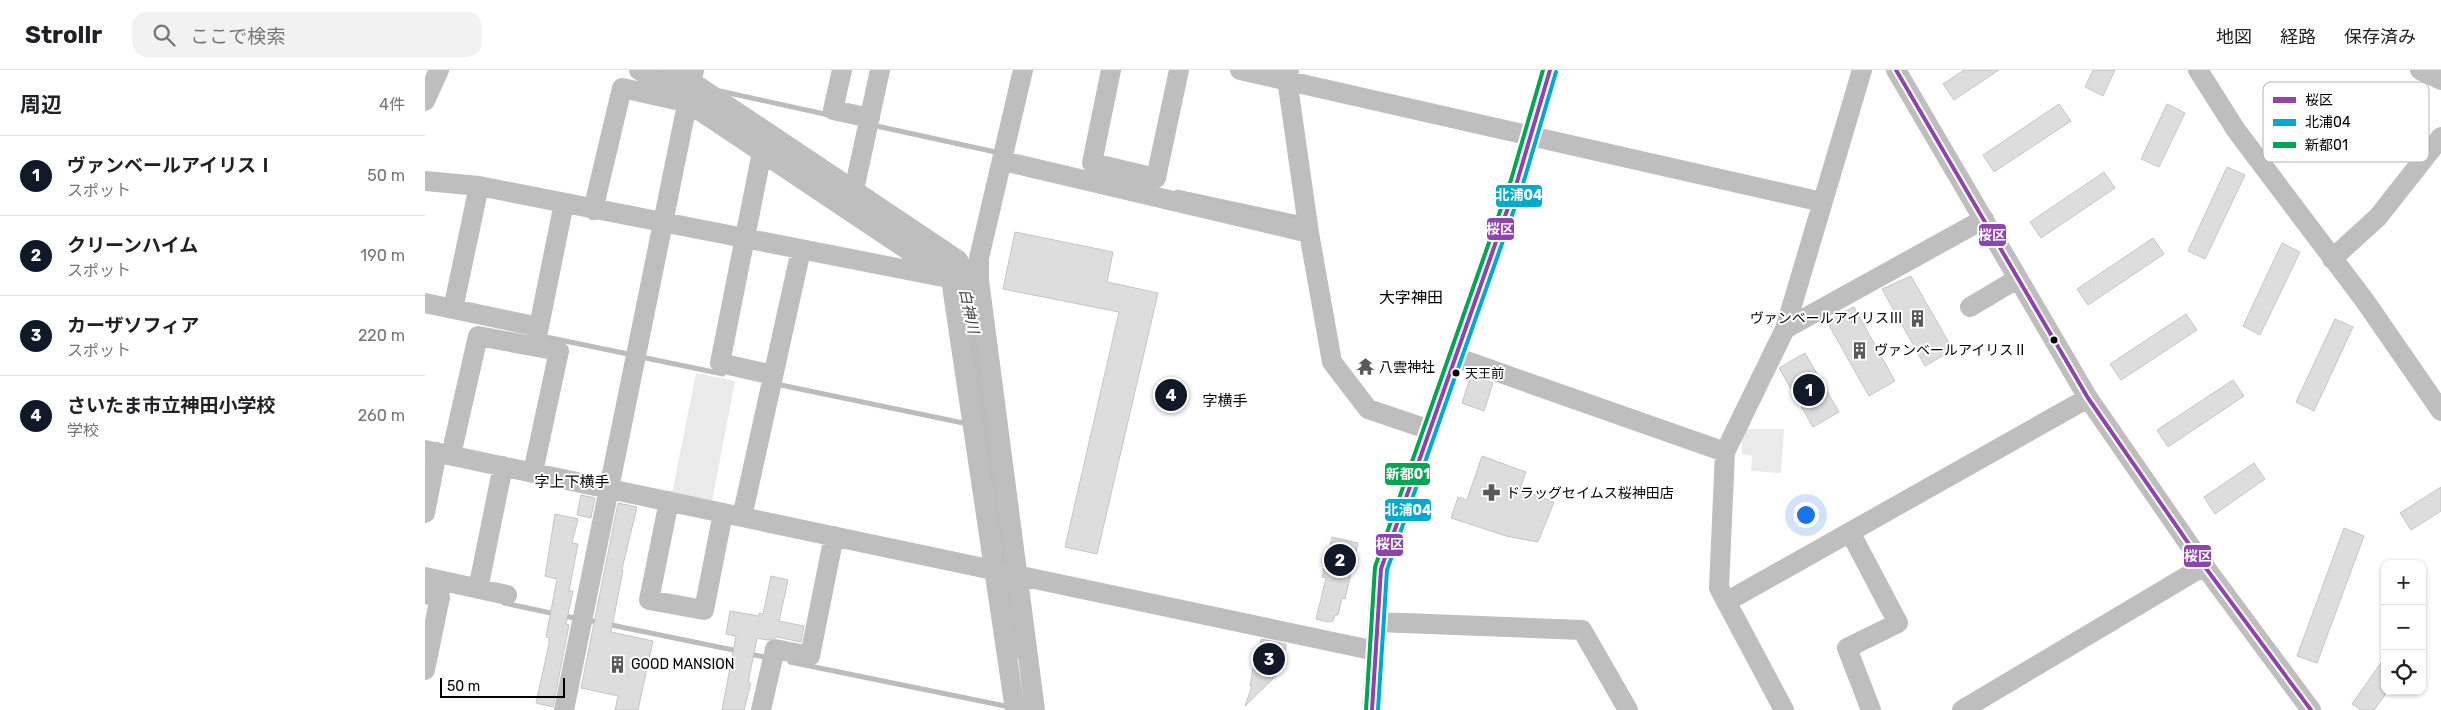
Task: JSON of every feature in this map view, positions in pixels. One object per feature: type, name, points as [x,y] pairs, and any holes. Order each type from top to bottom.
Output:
[{"type":"street","points":[[425,101],[439,70]]},
{"type":"street","points":[[639,70],[762,152],[966,279]]},
{"type":"street","points":[[674,70],[693,76],[854,190],[958,260],[966,279],[1017,575],[1035,710]]},
{"type":"street","points":[[842,70],[833,110],[869,118]]},
{"type":"street","points":[[854,190],[880,70]]},
{"type":"street","points":[[1015,710],[993,570],[966,279],[979,258],[1023,70]]},
{"type":"street","points":[[1111,70],[1092,164],[1156,178],[1179,70]]},
{"type":"street","points":[[1240,70],[1288,75],[1531,135],[1822,202]]},
{"type":"street","points":[[1373,710],[1381,569],[1517,182],[1550,70]]},
{"type":"street","points":[[1784,710],[1719,588],[1725,452],[1785,330],[1862,70]]},
{"type":"street","points":[[1896,70],[2087,398],[2204,566],[2311,710]]},
{"type":"street","points":[[2197,70],[2236,130],[2365,301],[2441,412]]},
{"type":"street","points":[[2420,70],[2441,80]]},
{"type":"street","points":[[1288,75],[1309,233],[1332,362],[1368,409],[1430,430]]},
{"type":"street","points":[[564,710],[693,76]]},
{"type":"street","points":[[593,210],[622,88],[688,102]]},
{"type":"street","points":[[2429,152],[2441,137]]},
{"type":"street","points":[[762,152],[720,363],[773,376]]},
{"type":"street","points":[[1003,161],[1309,233]]},
{"type":"street","points":[[2332,259],[2379,217],[2422,162]]},
{"type":"street","points":[[425,180],[479,186],[745,240],[966,279]]},
{"type":"street","points":[[453,309],[479,186]]},
{"type":"street","points":[[535,346],[564,204]]},
{"type":"street","points":[[1785,330],[1984,219]]},
{"type":"street","points":[[669,501],[649,600],[704,610],[773,376],[801,250]]},
{"type":"street","points":[[1970,307],[2017,279]]},
{"type":"street","points":[[425,303],[539,327]]},
{"type":"street","points":[[425,513],[438,452],[478,336],[559,351],[533,472]]},
{"type":"street","points":[[1455,358],[1725,452]]},
{"type":"street","points":[[1726,602],[2087,398]]},
{"type":"street","points":[[438,452],[1376,651]]},
{"type":"street","points":[[478,589],[503,466]]},
{"type":"street","points":[[1850,532],[1898,623],[1847,648],[1871,710]]},
{"type":"street","points":[[761,710],[775,649],[810,656],[834,536]]},
{"type":"street","points":[[1962,710],[2204,566]]},
{"type":"street","points":[[425,577],[507,596]]},
{"type":"street","points":[[425,594],[440,597],[425,670]]},
{"type":"street","points":[[1378,622],[1582,630],[1628,710]]},
{"type":"shaded area","points":[[696,373],[735,381],[712,501],[672,493]]},
{"type":"shaded area","points":[[1741,429],[1784,429],[1781,473],[1751,471],[1752,456],[1742,454]]},
{"type":"building","points":[[1964,70],[1999,70],[1954,100],[1943,84]]},
{"type":"building","points":[[2093,70],[2115,70],[2103,96],[2085,87]]},
{"type":"building","points":[[2059,104],[2071,121],[1994,172],[1983,155]]},
{"type":"building","points":[[2167,104],[2185,113],[2159,167],[2141,159]]},
{"type":"building","points":[[2227,167],[2245,175],[2205,259],[2188,251]]},
{"type":"building","points":[[2104,172],[2115,188],[2041,238],[2030,222]]},
{"type":"building","points":[[1015,232],[1113,252],[1107,282],[1158,293],[1097,554],[1065,547],[1119,312],[1003,289]]},
{"type":"building","points":[[2153,238],[2164,254],[2088,305],[2077,289]]},
{"type":"building","points":[[2282,243],[2300,252],[2260,335],[2243,326]]},
{"type":"building","name":"ヴァンベールアイリスⅢ","points":[[1911,276],[1953,350],[1925,366],[1882,289]]},
{"type":"building","name":"ヴァンベールアイリスⅡ","points":[[1854,307],[1895,381],[1869,396],[1826,320]]},
{"type":"building","points":[[2186,314],[2197,330],[2121,380],[2110,364]]},
{"type":"building","points":[[2335,319],[2353,327],[2314,411],[2296,402]]},
{"type":"building","points":[[1805,353],[1839,412],[1813,427],[1779,368]]},
{"type":"building","points":[[1471,375],[1493,383],[1484,411],[1462,403]]},
{"type":"building","points":[[2233,380],[2244,396],[2168,447],[2157,430]]},
{"type":"building","points":[[1482,456],[1526,472],[1520,489],[1554,502],[1538,542],[1506,536],[1451,518],[1458,497],[1467,500]]},
{"type":"building","points":[[2254,463],[2265,479],[2215,514],[2204,497]]},
{"type":"building","points":[[2441,487],[2441,511],[2411,530],[2400,513]]},
{"type":"building","points":[[581,495],[595,498],[591,518],[577,515]]},
{"type":"building","name":"GOOD MANSION","points":[[618,503],[637,507],[622,569],[611,632],[653,641],[638,710],[615,710],[618,696],[581,688]]},
{"type":"building","points":[[555,514],[578,519],[572,543],[578,544],[569,591],[573,591],[566,624],[569,625],[553,707],[536,703],[549,644],[549,638],[546,637],[557,579],[545,576]]},
{"type":"building","points":[[2344,528],[2364,536],[2317,663],[2297,656]]},
{"type":"building","points":[[1332,537],[1358,543],[1345,599],[1342,598],[1338,615],[1335,615],[1333,621],[1327,622],[1316,619],[1326,578],[1322,577]]},
{"type":"building","points":[[771,576],[788,580],[779,621],[804,626],[801,642],[777,637],[768,640],[757,638],[748,683],[751,683],[744,710],[722,710],[736,636],[726,634],[730,611],[759,616],[759,613],[763,614]]},
{"type":"building","points":[[1261,639],[1286,644],[1286,650],[1283,649],[1279,673],[1245,706],[1252,686],[1250,686],[1253,668],[1256,668]]},
{"type":"building","points":[[2381,663],[2381,695],[2385,695],[2374,710],[2361,710],[2352,704]]},
{"type":"waterway","name":"白神川","points":[[658,70],[701,99]]},
{"type":"waterway","points":[[720,91],[829,115]]},
{"type":"waterway","points":[[872,125],[1000,153]]},
{"type":"waterway","points":[[1177,192],[1299,218]]},
{"type":"waterway","name":"白神川","points":[[938,259],[961,276],[970,299],[1014,644]]},
{"type":"waterway","points":[[541,336],[633,355]]},
{"type":"waterway","points":[[641,357],[723,374]]},
{"type":"waterway","points":[[776,384],[968,424]]},
{"type":"waterway","points":[[504,603],[579,619]]},
{"type":"waterway","points":[[587,620],[738,651]]},
{"type":"waterway","points":[[749,654],[770,658]]},
{"type":"waterway","points":[[790,662],[1010,707]]},
{"type":"transit line","name":"新都01","points":[[1366,710],[1375,567],[1511,180],[1543,70]]},
{"type":"transit line","name":"桜区","points":[[1372,710],[1381,569],[1517,182],[1550,70]]},
{"type":"transit line","name":"桜区","points":[[1896,70],[2088,398],[2202,563],[2311,710]]},
{"type":"transit line","name":"北浦04","points":[[1378,710],[1387,570],[1523,184],[1556,72]]},
{"type":"place","name":"ヴァンベールアイリスⅢ","points":[[1917,318]]},
{"type":"place","name":"ヴァンベールアイリスⅡ","points":[[1860,350]]},
{"type":"place","name":"八雲神社","points":[[1365,367]]},
{"type":"place","name":"天王前","points":[[1456,373]]},
{"type":"place","name":"ヴァンベールアイリスⅠ","points":[[1809,390]]},
{"type":"place","name":"さいたま市立神田小学校","points":[[1171,395]]},
{"type":"place","name":"ドラッグセイムス桜神田店","points":[[1492,493]]},
{"type":"place","name":"クリーンハイム","points":[[1340,560]]},
{"type":"place","name":"カーザソフィア","points":[[1269,659]]},
{"type":"place","name":"GOOD MANSION","points":[[617,664]]},
{"type":"district","name":"大字神田","points":[[1411,297]]},
{"type":"district","name":"字横手","points":[[1225,401]]},
{"type":"district","name":"字上下横手","points":[[572,482]]}]
